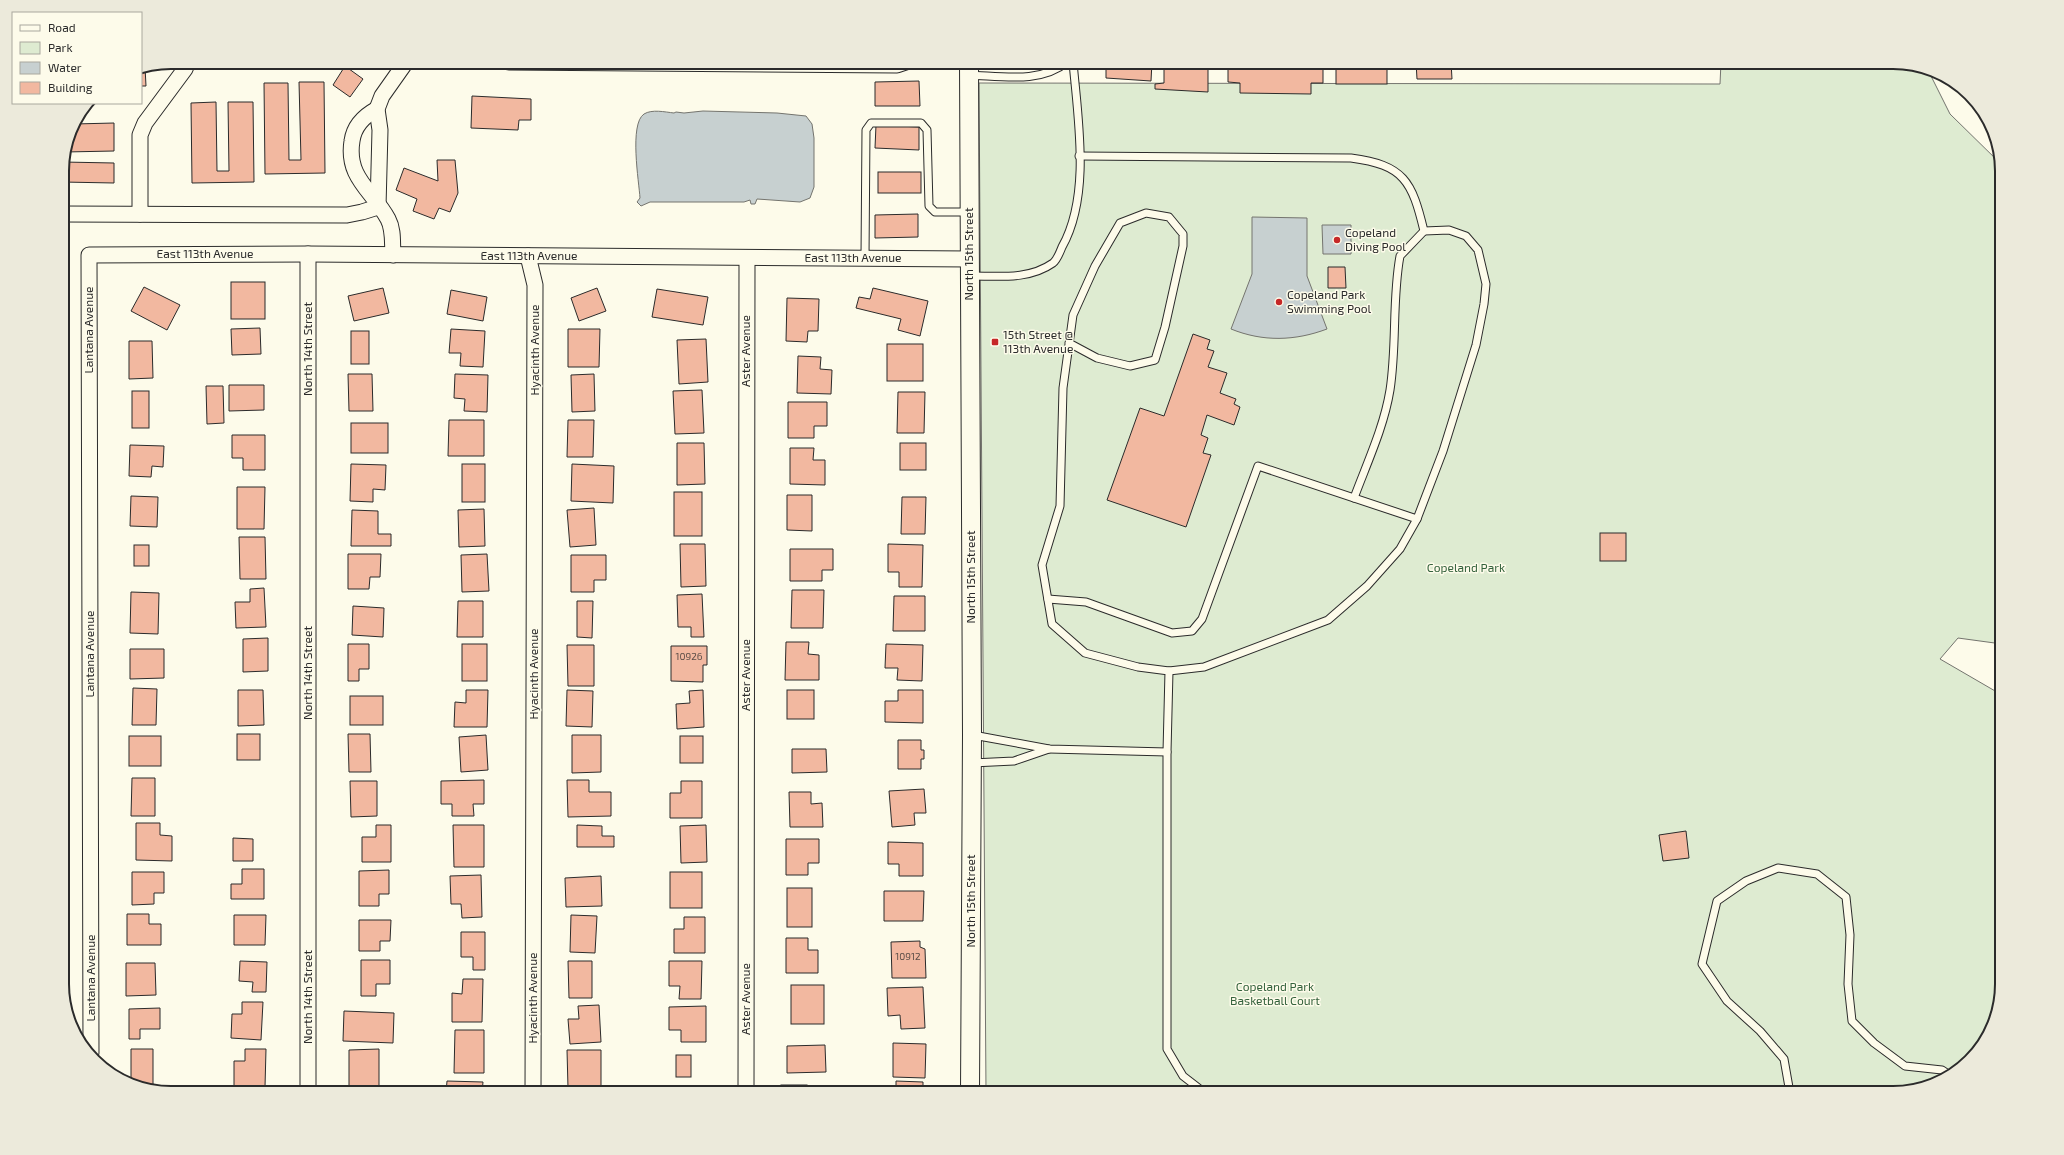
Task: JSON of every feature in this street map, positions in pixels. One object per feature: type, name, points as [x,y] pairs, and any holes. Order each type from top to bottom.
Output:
[{"type":"street","points":[[140,214],[140,135],[145,123],[185,69]]},
{"type":"street","points":[[378,207],[380,130],[377,109],[382,96],[401,69]]},
{"type":"street","name":"North 15th Street","points":[[969,69],[972,734],[970,1086]]},
{"type":"street","points":[[377,109],[364,117],[358,124],[352,139],[351,156],[352,164],[357,177],[388,220],[391,228],[392,255]]},
{"type":"street","points":[[69,214],[347,215],[378,207]]},
{"type":"street","name":"East 113th Avenue","points":[[89,255],[308,254],[865,258],[969,268]]},
{"type":"street","name":"North 14th Street","points":[[308,254],[308,1086]]},
{"type":"street","name":"Lantana Avenue","points":[[89,255],[91,1047]]},
{"type":"street","name":"Hyacinth Avenue","points":[[528,256],[535,285],[533,1086]]},
{"type":"street","name":"Aster Avenue","points":[[746,258],[746,1086]]},
{"type":"lane","points":[[976,69],[1032,77],[1054,69]]},
{"type":"lane","points":[[969,268],[1010,276],[1030,274],[1054,262],[1071,232],[1079,185],[1079,156],[1073,69]]},
{"type":"lane","points":[[865,258],[866,130],[871,123],[921,123],[927,130],[929,206],[935,212],[969,212]]},
{"type":"lane","points":[[1079,156],[1351,158],[1366,160],[1386,166],[1402,176],[1416,199],[1424,231]]},
{"type":"lane","points":[[1069,343],[1097,358],[1130,366],[1155,360],[1165,327],[1183,246],[1183,234],[1169,217],[1146,213],[1120,224],[1095,266],[1073,315],[1069,343],[1063,388],[1060,506],[1042,565],[1052,624],[1085,653],[1138,667],[1169,671],[1204,667],[1328,620],[1367,586],[1395,554],[1417,519],[1443,452],[1476,345],[1484,304],[1486,284],[1478,250],[1466,236],[1449,230],[1424,231],[1400,256],[1396,343],[1390,391],[1384,413],[1354,498]]},
{"type":"lane","points":[[1048,599],[1086,602],[1172,633],[1192,631],[1200,622],[1205,612],[1258,466],[1417,519]]},
{"type":"lane","points":[[1169,671],[1167,752],[1167,1049],[1183,1076],[1196,1086]]},
{"type":"lane","points":[[972,734],[1049,749],[1167,752]]},
{"type":"lane","points":[[972,763],[1014,761],[1049,749]]},
{"type":"lane","points":[[1789,1086],[1784,1059],[1760,1031],[1727,1000],[1702,964],[1717,901],[1746,880],[1778,868],[1817,874],[1846,897],[1850,935],[1848,984],[1852,1021],[1874,1043],[1905,1066],[1942,1070],[1945,1072]]},
{"type":"green space","name":"Copeland Park","points":[[1721,69],[1893,69],[1920,72],[1931,77],[1950,114],[1994,157],[1995,643],[1958,638],[1940,659],[1995,691],[1995,984],[1990,1017],[1978,1041],[1960,1061],[1938,1076],[1920,1083],[1893,1086],[986,1086],[979,83],[1720,84]]},
{"type":"water","points":[[659,111],[684,113],[703,111],[777,113],[806,116],[812,124],[814,138],[814,187],[810,198],[800,202],[757,199],[755,204],[751,204],[750,200],[744,202],[650,202],[641,206],[637,202],[640,198],[636,154],[637,129],[639,120],[647,112]]},
{"type":"water","name":"Copeland Park Swimming Pool","points":[[1252,217],[1307,218],[1307,276],[1327,329],[1291,338],[1267,338],[1231,329],[1252,274]]},
{"type":"water","name":"Copeland Diving Pool","points":[[1322,225],[1351,225],[1351,254],[1323,254]]},
{"type":"building","points":[[343,69],[349,69],[363,79],[350,97],[333,85]]},
{"type":"building","points":[[1106,69],[1152,69],[1151,81],[1106,78]]},
{"type":"building","points":[[1164,69],[1208,69],[1208,92],[1155,89],[1155,84],[1164,83]]},
{"type":"building","points":[[1228,69],[1323,69],[1323,83],[1311,83],[1311,94],[1240,93],[1240,83],[1228,82]]},
{"type":"building","points":[[1336,69],[1387,69],[1387,84],[1336,84]]},
{"type":"building","points":[[1416,69],[1451,69],[1452,79],[1417,79]]},
{"type":"building","points":[[145,72],[146,86],[142,86],[142,73]]},
{"type":"building","points":[[919,81],[920,106],[875,106],[875,82]]},
{"type":"building","points":[[299,82],[324,82],[325,173],[265,174],[264,83],[288,83],[289,160],[301,160]]},
{"type":"building","points":[[472,96],[531,99],[531,120],[519,120],[518,130],[471,128]]},
{"type":"building","points":[[216,102],[217,171],[229,171],[228,102],[253,102],[254,182],[192,183],[191,103]]},
{"type":"building","points":[[114,123],[114,151],[71,152],[72,144],[80,124]]},
{"type":"building","points":[[876,125],[919,127],[919,150],[875,148]]},
{"type":"building","points":[[437,160],[455,160],[458,193],[450,212],[439,208],[434,219],[413,211],[417,199],[396,190],[404,168],[438,181]]},
{"type":"building","points":[[69,162],[114,163],[114,183],[69,182]]},
{"type":"building","points":[[878,172],[921,172],[921,193],[878,193]]},
{"type":"building","points":[[918,214],[918,237],[875,238],[875,215]]},
{"type":"building","points":[[1328,267],[1345,267],[1346,288],[1328,288]]},
{"type":"building","points":[[231,282],[265,282],[265,319],[231,319]]},
{"type":"building","points":[[144,287],[180,305],[167,330],[131,311]]},
{"type":"building","points":[[383,288],[389,313],[354,321],[348,296]]},
{"type":"building","points":[[597,288],[606,311],[579,321],[571,298]]},
{"type":"building","points":[[873,288],[928,301],[920,336],[898,330],[901,319],[856,308],[859,297],[870,299]]},
{"type":"building","points":[[657,289],[708,297],[703,325],[652,317]]},
{"type":"building","points":[[451,290],[487,297],[483,321],[447,314]]},
{"type":"building","points":[[787,298],[819,299],[818,331],[808,331],[807,342],[786,341]]},
{"type":"building","points":[[260,328],[261,354],[232,355],[231,329]]},
{"type":"building","points":[[451,329],[485,331],[483,367],[460,366],[461,353],[449,353]]},
{"type":"building","points":[[568,329],[600,329],[599,367],[568,367]]},
{"type":"building","points":[[351,331],[369,331],[369,364],[351,364]]},
{"type":"building","points":[[1193,334],[1210,340],[1207,349],[1214,351],[1208,367],[1227,373],[1220,393],[1236,399],[1234,404],[1240,407],[1234,425],[1207,415],[1201,435],[1208,438],[1203,453],[1211,455],[1186,527],[1107,500],[1140,408],[1164,416]]},
{"type":"building","points":[[706,339],[708,382],[679,384],[677,340]]},
{"type":"building","points":[[129,341],[152,341],[153,378],[129,379]]},
{"type":"building","points":[[887,344],[923,344],[923,381],[887,381]]},
{"type":"building","points":[[798,356],[821,357],[820,369],[832,370],[831,394],[797,393]]},
{"type":"building","points":[[348,374],[372,374],[373,411],[349,411]]},
{"type":"building","points":[[455,374],[488,375],[487,412],[464,411],[465,399],[454,398]]},
{"type":"building","points":[[594,374],[595,411],[572,412],[571,375]]},
{"type":"building","points":[[229,385],[264,385],[264,410],[229,411]]},
{"type":"building","points":[[206,386],[223,386],[224,423],[207,424]]},
{"type":"building","points":[[702,390],[704,433],[675,434],[673,391]]},
{"type":"building","points":[[132,391],[149,391],[149,428],[132,428]]},
{"type":"building","points":[[898,392],[925,392],[924,433],[897,433]]},
{"type":"building","points":[[788,402],[827,402],[827,426],[814,426],[814,438],[788,438]]},
{"type":"building","points":[[449,420],[484,420],[484,456],[448,456]]},
{"type":"building","points":[[568,420],[594,420],[593,457],[567,457]]},
{"type":"building","points":[[351,423],[388,423],[388,453],[351,453]]},
{"type":"building","points":[[232,435],[265,435],[265,470],[243,470],[243,458],[232,458]]},
{"type":"building","points":[[677,443],[704,443],[705,484],[677,485]]},
{"type":"building","points":[[900,443],[926,443],[926,470],[900,470]]},
{"type":"building","points":[[130,445],[164,446],[163,467],[152,466],[151,477],[129,476]]},
{"type":"building","points":[[790,448],[814,448],[813,460],[825,460],[825,485],[790,484]]},
{"type":"building","points":[[351,464],[386,465],[385,490],[373,489],[373,502],[350,501]]},
{"type":"building","points":[[462,464],[485,464],[485,502],[462,502]]},
{"type":"building","points":[[572,464],[614,466],[613,503],[571,501]]},
{"type":"building","points":[[237,487],[265,487],[264,529],[237,529]]},
{"type":"building","points":[[674,492],[702,492],[702,536],[674,536]]},
{"type":"building","points":[[787,495],[812,495],[812,531],[787,530]]},
{"type":"building","points":[[131,496],[158,497],[157,527],[130,526]]},
{"type":"building","points":[[902,497],[926,497],[925,534],[901,534]]},
{"type":"building","points":[[594,508],[596,545],[570,547],[567,510]]},
{"type":"building","points":[[484,509],[485,546],[459,547],[458,510]]},
{"type":"building","points":[[352,510],[378,511],[378,534],[391,534],[391,546],[351,546]]},
{"type":"building","points":[[1600,533],[1626,533],[1626,561],[1600,561]]},
{"type":"building","points":[[239,537],[265,537],[266,579],[240,579]]},
{"type":"building","points":[[680,544],[705,544],[706,586],[681,587]]},
{"type":"building","points":[[888,544],[923,545],[922,587],[899,587],[899,572],[888,572]]},
{"type":"building","points":[[134,545],[149,545],[149,566],[134,566]]},
{"type":"building","points":[[790,549],[833,549],[833,570],[822,570],[822,581],[790,581]]},
{"type":"building","points":[[348,554],[381,554],[380,577],[370,577],[369,589],[348,589]]},
{"type":"building","points":[[487,554],[489,591],[462,592],[461,555]]},
{"type":"building","points":[[571,555],[606,555],[606,580],[594,580],[594,592],[571,592]]},
{"type":"building","points":[[264,588],[266,627],[236,628],[235,602],[250,602],[250,589]]},
{"type":"building","points":[[792,590],[824,590],[823,628],[791,628]]},
{"type":"building","points":[[131,592],[159,593],[158,634],[130,633]]},
{"type":"building","points":[[702,594],[704,637],[691,637],[691,627],[678,627],[677,595]]},
{"type":"building","points":[[894,596],[925,596],[925,631],[893,631]]},
{"type":"building","points":[[458,601],[483,601],[483,637],[457,637]]},
{"type":"building","points":[[577,601],[593,601],[592,638],[577,637]]},
{"type":"building","points":[[353,606],[384,608],[383,637],[352,635]]},
{"type":"building","points":[[268,638],[268,671],[243,672],[243,639]]},
{"type":"building","points":[[786,642],[809,642],[808,654],[819,655],[819,680],[785,680]]},
{"type":"building","points":[[348,644],[369,644],[369,669],[359,669],[359,681],[348,681]]},
{"type":"building","points":[[462,644],[487,644],[487,681],[462,681]]},
{"type":"building","points":[[886,644],[923,645],[922,681],[897,680],[898,668],[885,668]]},
{"type":"building","points":[[567,645],[594,645],[594,686],[568,686]]},
{"type":"building","points":[[671,646],[707,646],[707,665],[703,665],[703,682],[671,681]]},
{"type":"building","points":[[130,649],[164,649],[164,678],[130,679]]},
{"type":"building","points":[[133,688],[157,689],[156,725],[132,725]]},
{"type":"building","points":[[238,690],[263,690],[264,725],[238,726]]},
{"type":"building","points":[[466,690],[488,690],[487,727],[454,727],[455,702],[466,703]]},
{"type":"building","points":[[567,690],[593,691],[592,727],[566,726]]},
{"type":"building","points":[[703,690],[704,727],[677,729],[676,704],[690,703],[689,691]]},
{"type":"building","points":[[787,690],[814,690],[814,719],[787,719]]},
{"type":"building","points":[[898,690],[923,690],[923,723],[885,722],[885,701],[898,701]]},
{"type":"building","points":[[350,696],[383,696],[383,725],[350,725]]},
{"type":"building","points":[[237,734],[260,734],[260,760],[237,760]]},
{"type":"building","points":[[348,734],[370,734],[371,772],[349,772]]},
{"type":"building","points":[[486,735],[488,770],[461,772],[459,737]]},
{"type":"building","points":[[572,735],[601,735],[601,772],[572,773]]},
{"type":"building","points":[[129,736],[161,736],[161,766],[129,766]]},
{"type":"building","points":[[680,736],[703,736],[703,763],[680,763]]},
{"type":"building","points":[[898,740],[921,740],[921,750],[924,750],[924,759],[921,759],[921,769],[898,769]]},
{"type":"building","points":[[792,749],[826,749],[827,772],[792,773]]},
{"type":"building","points":[[132,778],[155,778],[155,816],[131,816]]},
{"type":"building","points":[[484,780],[484,804],[473,804],[474,816],[452,816],[452,804],[441,804],[441,781]]},
{"type":"building","points":[[567,780],[589,780],[589,792],[611,792],[611,816],[568,817]]},
{"type":"building","points":[[350,781],[377,781],[377,816],[351,817]]},
{"type":"building","points":[[681,781],[702,781],[702,818],[670,818],[670,793],[681,793]]},
{"type":"building","points":[[924,789],[926,813],[914,813],[915,825],[892,827],[889,791]]},
{"type":"building","points":[[789,792],[811,792],[811,804],[822,803],[823,827],[790,827]]},
{"type":"building","points":[[136,823],[160,823],[160,835],[172,836],[172,861],[136,860]]},
{"type":"building","points":[[376,825],[391,825],[391,862],[362,862],[362,837],[376,837]]},
{"type":"building","points":[[453,825],[484,825],[484,867],[454,867]]},
{"type":"building","points":[[577,825],[602,826],[602,836],[614,836],[614,847],[577,847]]},
{"type":"building","points":[[706,825],[707,862],[681,863],[680,826]]},
{"type":"building","points":[[1686,831],[1689,858],[1663,861],[1659,835]]},
{"type":"building","points":[[233,838],[253,839],[253,861],[233,861]]},
{"type":"building","points":[[786,839],[819,839],[819,863],[808,863],[808,875],[786,875]]},
{"type":"building","points":[[888,842],[923,843],[923,876],[899,876],[899,864],[888,864]]},
{"type":"building","points":[[242,869],[264,869],[264,899],[231,899],[231,884],[242,884]]},
{"type":"building","points":[[389,870],[389,894],[379,894],[379,906],[359,906],[359,871]]},
{"type":"building","points":[[132,872],[164,872],[164,893],[154,893],[154,904],[132,905]]},
{"type":"building","points":[[670,872],[702,872],[702,908],[670,908]]},
{"type":"building","points":[[481,875],[482,917],[462,918],[461,904],[451,904],[450,876]]},
{"type":"building","points":[[601,876],[602,906],[566,907],[565,878]]},
{"type":"building","points":[[787,888],[812,888],[812,927],[787,927]]},
{"type":"building","points":[[884,891],[924,891],[923,921],[884,921]]},
{"type":"building","points":[[127,914],[149,914],[149,924],[161,924],[161,945],[127,945]]},
{"type":"building","points":[[234,915],[266,915],[265,945],[234,945]]},
{"type":"building","points":[[571,915],[597,916],[595,953],[570,952]]},
{"type":"building","points":[[684,917],[705,917],[705,953],[674,953],[674,929],[684,929]]},
{"type":"building","points":[[359,920],[391,920],[390,941],[380,941],[380,951],[359,951]]},
{"type":"building","points":[[461,932],[485,932],[485,970],[473,970],[473,957],[461,957]]},
{"type":"building","points":[[786,938],[808,938],[808,950],[818,950],[818,973],[786,973]]},
{"type":"building","points":[[920,941],[920,947],[925,949],[926,978],[892,978],[891,942]]},
{"type":"building","points":[[361,960],[390,960],[390,984],[376,984],[376,996],[361,996]]},
{"type":"building","points":[[240,961],[267,962],[266,992],[252,992],[253,982],[239,981]]},
{"type":"building","points":[[568,961],[592,961],[592,998],[569,998]]},
{"type":"building","points":[[669,961],[702,961],[701,999],[679,999],[680,986],[669,986]]},
{"type":"building","points":[[126,963],[155,963],[156,995],[126,996]]},
{"type":"building","points":[[463,979],[483,979],[482,1022],[452,1022],[452,993],[462,994]]},
{"type":"building","points":[[791,985],[824,985],[824,1024],[791,1024]]},
{"type":"building","points":[[923,987],[925,1028],[901,1029],[900,1015],[888,1016],[887,988]]},
{"type":"building","points":[[242,1002],[263,1002],[261,1040],[231,1038],[232,1014],[242,1014]]},
{"type":"building","points":[[599,1005],[601,1042],[570,1044],[568,1019],[579,1019],[578,1006]]},
{"type":"building","points":[[706,1006],[706,1042],[681,1042],[681,1030],[669,1030],[669,1007]]},
{"type":"building","points":[[160,1008],[160,1029],[140,1029],[140,1039],[129,1039],[129,1009]]},
{"type":"building","points":[[344,1011],[394,1013],[393,1043],[343,1041]]},
{"type":"building","points":[[455,1030],[484,1030],[484,1073],[454,1073]]},
{"type":"building","points":[[893,1043],[926,1044],[925,1078],[893,1077]]},
{"type":"building","points":[[825,1045],[826,1072],[787,1073],[787,1046]]},
{"type":"building","points":[[131,1049],[153,1049],[153,1084],[131,1078]]},
{"type":"building","points":[[245,1049],[266,1049],[265,1086],[234,1086],[234,1061],[245,1061]]},
{"type":"building","points":[[379,1049],[379,1086],[349,1086],[349,1050]]},
{"type":"building","points":[[567,1050],[601,1050],[601,1086],[568,1086]]},
{"type":"building","points":[[676,1055],[691,1055],[691,1077],[676,1077]]},
{"type":"building","points":[[447,1081],[483,1082],[483,1086],[447,1086]]},
{"type":"building","points":[[896,1081],[923,1082],[923,1086],[896,1086]]},
{"type":"building","points":[[781,1085],[807,1085],[807,1086]]},
{"type":"place","name":"Copeland Diving Pool","points":[[1337,240]]},
{"type":"place","name":"Copeland Park Swimming Pool","points":[[1279,302]]},
{"type":"place","name":"15th Street @ 113th Avenue","points":[[995,342]]},
{"type":"park label","name":"Copeland Park Basketball Court","points":[[1275,994]]}]
